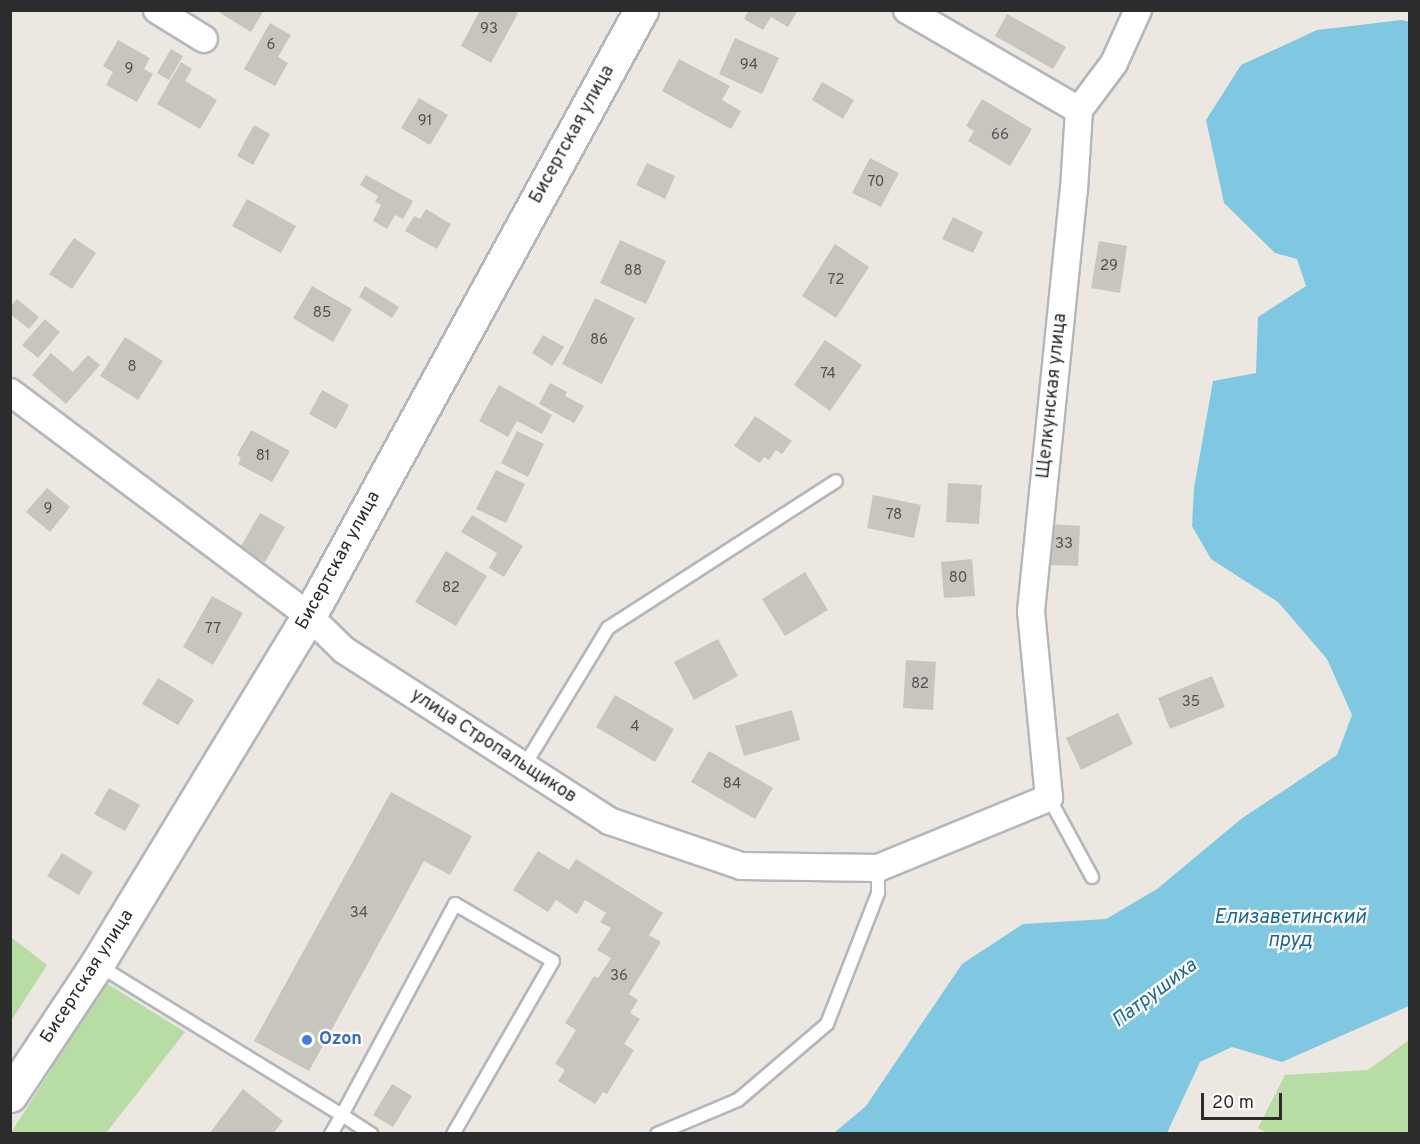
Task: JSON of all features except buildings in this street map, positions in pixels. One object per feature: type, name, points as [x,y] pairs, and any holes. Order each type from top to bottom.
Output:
[{"type":"main road","name":"Бисертская улица","points":[[10,1095],[97,964],[309,616],[641,10]]},
{"type":"street","points":[[157,10],[204,39]]},
{"type":"street","points":[[907,10],[1078,110],[1114,63],[1138,10]]},
{"type":"street","name":"Щелкунская улица","points":[[1049,798],[1031,611],[1074,190],[1078,110]]},
{"type":"street","name":"улица Стропальщиков","points":[[10,392],[309,616],[344,650],[523,768],[609,821],[741,866],[878,868],[1049,798]]},
{"type":"lane","points":[[523,768],[608,628],[836,481]]},
{"type":"lane","points":[[1049,798],[1092,877]]},
{"type":"lane","points":[[657,1134],[738,1100],[827,1024],[878,893],[878,868]]},
{"type":"lane","points":[[331,1134],[455,904],[554,961],[453,1134]]},
{"type":"lane","points":[[97,964],[370,1134]]},
{"type":"green space","points":[[11,937],[47,965],[11,1021]]},
{"type":"green space","points":[[106,983],[185,1032],[106,1133],[11,1133]]},
{"type":"green space","points":[[1409,1040],[1409,1133],[1270,1134],[1258,1128],[1285,1075],[1368,1070]]},
{"type":"water","name":"Елизаветинский пруд","points":[[1402,20],[1410,22],[1409,1006],[1282,1062],[1232,1047],[1200,1062],[1167,1133],[834,1133],[866,1106],[962,964],[1023,924],[1106,919],[1157,889],[1241,819],[1337,755],[1352,715],[1327,659],[1278,602],[1211,559],[1192,526],[1194,488],[1213,381],[1256,373],[1258,317],[1306,286],[1297,259],[1275,253],[1224,203],[1206,120],[1241,65],[1317,30]]},
{"type":"place","name":"Ozon","points":[[307,1040]]},
{"type":"water label","name":"Патрушиха","points":[[1155,994]]}]
